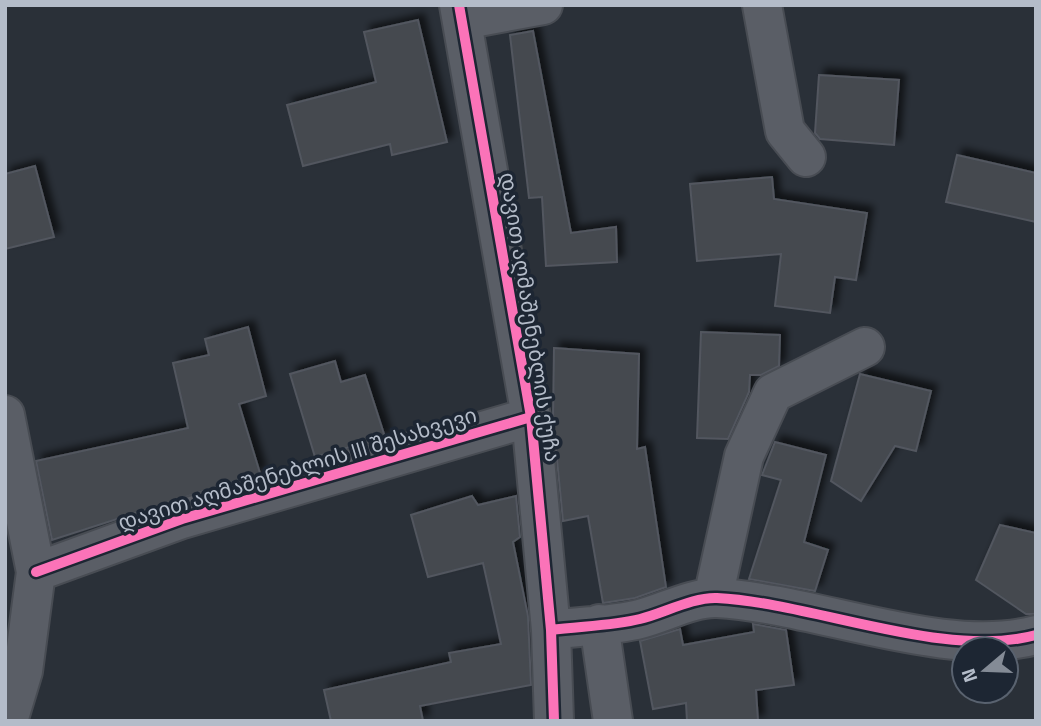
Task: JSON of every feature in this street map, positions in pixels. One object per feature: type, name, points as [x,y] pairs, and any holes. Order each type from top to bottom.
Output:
[{"type":"street","points":[[461,13],[543,5]]},
{"type":"street","points":[[762,5],[785,131],[806,157]]},
{"type":"street","name":"დავით აღმაშენებლის ქუჩა","points":[[461,13],[531,417],[551,630],[554,721]]},
{"type":"street","points":[[713,598],[744,456],[773,393],[865,347]]},
{"type":"street","points":[[5,415],[36,572],[23,671],[8,721]]},
{"type":"street","name":"დავით აღმაშენებლის III შესახვევი","points":[[36,572],[182,519],[531,417]]},
{"type":"street","points":[[551,630],[638,620],[713,598],[784,606],[945,639],[1013,641],[1036,635]]},
{"type":"street","points":[[599,624],[613,721]]},
{"type":"building","points":[[418,20],[447,142],[392,155],[390,144],[303,166],[287,105],[376,82],[364,32]]},
{"type":"building","points":[[533,31],[571,233],[616,227],[617,262],[546,266],[542,197],[529,198],[510,35]]},
{"type":"building","points":[[819,75],[899,80],[894,145],[820,139],[815,133]]},
{"type":"building","points":[[957,155],[1036,173],[1036,222],[946,202]]},
{"type":"building","points":[[35,166],[54,237],[5,249],[5,174]]},
{"type":"building","points":[[772,177],[774,199],[867,213],[856,280],[835,277],[830,313],[775,306],[781,254],[697,261],[690,184]]},
{"type":"building","points":[[248,327],[266,396],[239,404],[260,473],[52,540],[36,461],[188,428],[173,363],[209,355],[205,339]]},
{"type":"building","points":[[701,332],[780,335],[779,366],[761,375],[750,375],[749,392],[728,439],[697,438]]},
{"type":"building","points":[[554,348],[639,354],[637,449],[645,447],[666,587],[635,598],[603,603],[588,516],[563,521],[553,419]]},
{"type":"building","points":[[335,361],[341,382],[365,375],[385,437],[315,457],[290,374]]},
{"type":"building","points":[[860,374],[931,391],[916,451],[895,446],[861,501],[831,481]]},
{"type":"building","points":[[775,442],[826,455],[804,542],[828,550],[815,591],[749,579],[781,480],[762,475]]},
{"type":"building","points":[[472,496],[478,505],[516,496],[520,537],[513,542],[528,616],[531,685],[420,706],[423,721],[331,721],[324,690],[451,662],[449,653],[501,644],[483,563],[428,577],[411,515]]},
{"type":"building","points":[[1000,525],[1036,533],[1036,614],[1026,614],[976,580]]},
{"type":"building","points":[[753,624],[786,630],[794,685],[756,690],[758,721],[687,721],[686,703],[653,709],[640,641],[680,629],[683,645],[754,632]]},
{"type":"cycle path","points":[[459,5],[531,417],[551,630],[554,721]]},
{"type":"cycle path","points":[[36,572],[182,519],[531,417]]},
{"type":"cycle path","points":[[551,630],[629,621],[698,600],[717,598],[795,609],[920,636],[1000,641],[1036,635]]}]
